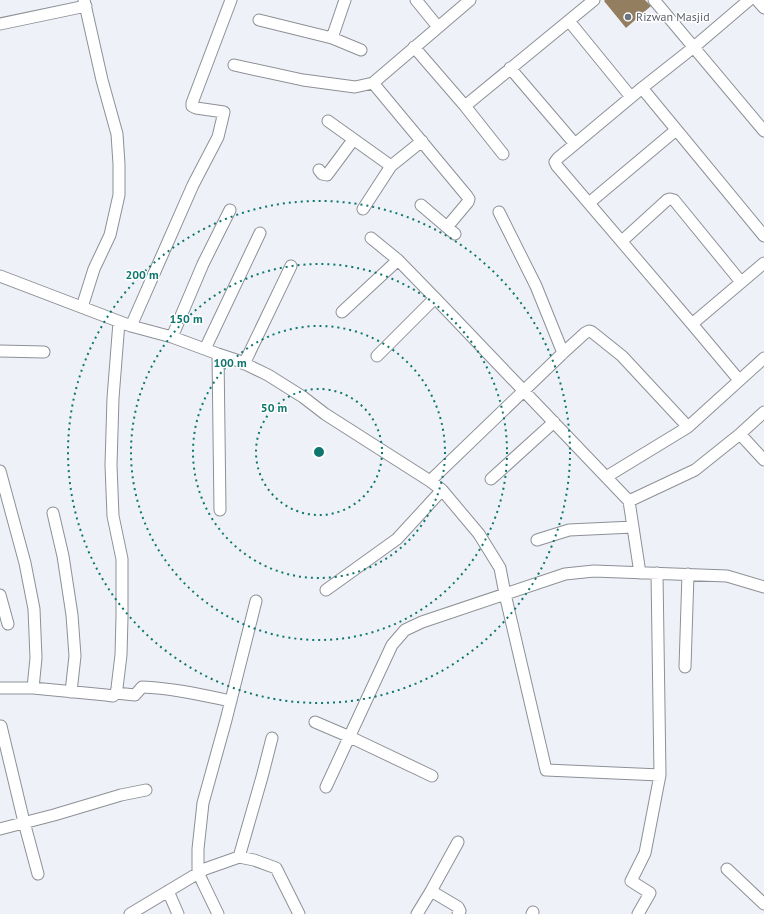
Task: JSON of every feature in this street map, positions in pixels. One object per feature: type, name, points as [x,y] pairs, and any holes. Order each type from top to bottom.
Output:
[{"type":"street","points":[[131,326],[193,185],[218,137],[224,112],[196,108],[192,106],[192,103],[231,0]]},
{"type":"street","points":[[332,38],[345,0]]},
{"type":"street","points":[[416,0],[438,27]]},
{"type":"street","points":[[234,65],[304,80],[355,87],[373,82],[470,0]]},
{"type":"street","points":[[465,106],[594,0]]},
{"type":"street","points":[[654,0],[764,132]]},
{"type":"street","points":[[757,0],[764,8]]},
{"type":"street","points":[[739,380],[557,166],[556,162],[558,158],[694,47],[746,1]]},
{"type":"street","points":[[0,24],[85,3],[102,80],[117,134],[119,195],[110,235],[94,269],[82,308]]},
{"type":"street","points":[[259,20],[332,38],[361,50]]},
{"type":"street","points":[[569,21],[631,97]]},
{"type":"street","points":[[414,47],[465,106],[503,154]]},
{"type":"street","points":[[510,68],[575,144]]},
{"type":"street","points":[[373,82],[469,199],[451,231],[421,205]]},
{"type":"street","points":[[642,88],[762,231]]},
{"type":"street","points":[[328,121],[391,166]]},
{"type":"street","points":[[589,203],[676,130]]},
{"type":"street","points":[[319,170],[322,174],[327,175],[353,140]]},
{"type":"street","points":[[363,209],[391,166],[422,141]]},
{"type":"street","points":[[622,241],[667,200],[674,200],[741,282]]},
{"type":"street","points":[[172,337],[203,264],[230,210]]},
{"type":"street","points":[[499,212],[536,286],[563,353]]},
{"type":"street","points":[[205,349],[260,234]]},
{"type":"street","points":[[371,238],[398,260],[436,298],[629,501],[640,573]]},
{"type":"street","points":[[342,312],[398,260]]},
{"type":"street","points":[[692,324],[764,263]]},
{"type":"street","points":[[244,364],[291,266]]},
{"type":"street","points":[[0,276],[119,322],[172,337],[205,349],[268,375],[442,490],[479,534],[500,568],[546,770],[660,775]]},
{"type":"street","points":[[377,356],[436,298]]},
{"type":"street","points":[[116,693],[121,640],[122,559],[113,516],[111,465],[113,398],[119,322]]},
{"type":"street","points":[[430,481],[563,353],[589,331],[622,356],[688,427]]},
{"type":"street","points":[[0,351],[44,352]]},
{"type":"street","points":[[218,354],[220,510]]},
{"type":"street","points":[[606,476],[688,427],[764,358]]},
{"type":"street","points":[[629,501],[695,470],[740,434],[764,412]]},
{"type":"street","points":[[491,479],[554,422]]},
{"type":"street","points":[[740,434],[764,460]]},
{"type":"street","points":[[0,471],[25,563],[34,609],[36,658],[33,688]]},
{"type":"street","points":[[326,590],[397,539],[442,490]]},
{"type":"street","points":[[53,513],[63,556],[72,615],[75,656],[71,692]]},
{"type":"street","points":[[537,540],[569,530],[633,527]]},
{"type":"street","points":[[326,787],[392,645],[405,630],[422,622],[565,574],[594,571],[727,576],[764,587]]},
{"type":"street","points":[[638,914],[650,893],[631,881],[645,853],[660,775],[656,573]]},
{"type":"street","points":[[685,667],[688,574]]},
{"type":"street","points":[[0,595],[8,624]]},
{"type":"street","points":[[218,914],[198,872],[198,849],[203,803],[256,601]]},
{"type":"street","points":[[0,688],[33,688],[113,696],[116,693],[135,695],[142,687],[195,693],[231,701]]},
{"type":"street","points":[[315,722],[432,776]]},
{"type":"street","points":[[1,726],[38,874]]},
{"type":"street","points":[[239,857],[272,738]]},
{"type":"street","points":[[0,829],[146,790]]},
{"type":"street","points":[[417,914],[458,842]]},
{"type":"street","points":[[130,914],[198,872],[239,857],[254,860],[276,868],[299,914]]},
{"type":"street","points":[[726,869],[764,904]]},
{"type":"street","points":[[168,891],[178,914]]},
{"type":"street","points":[[431,891],[458,907],[460,911],[458,914]]},
{"type":"building","name":"Rizwan Masjid","points":[[645,0],[651,6],[626,28],[604,1]]},
{"type":"place","name":"Rizwan Masjid","points":[[628,17]]}]
